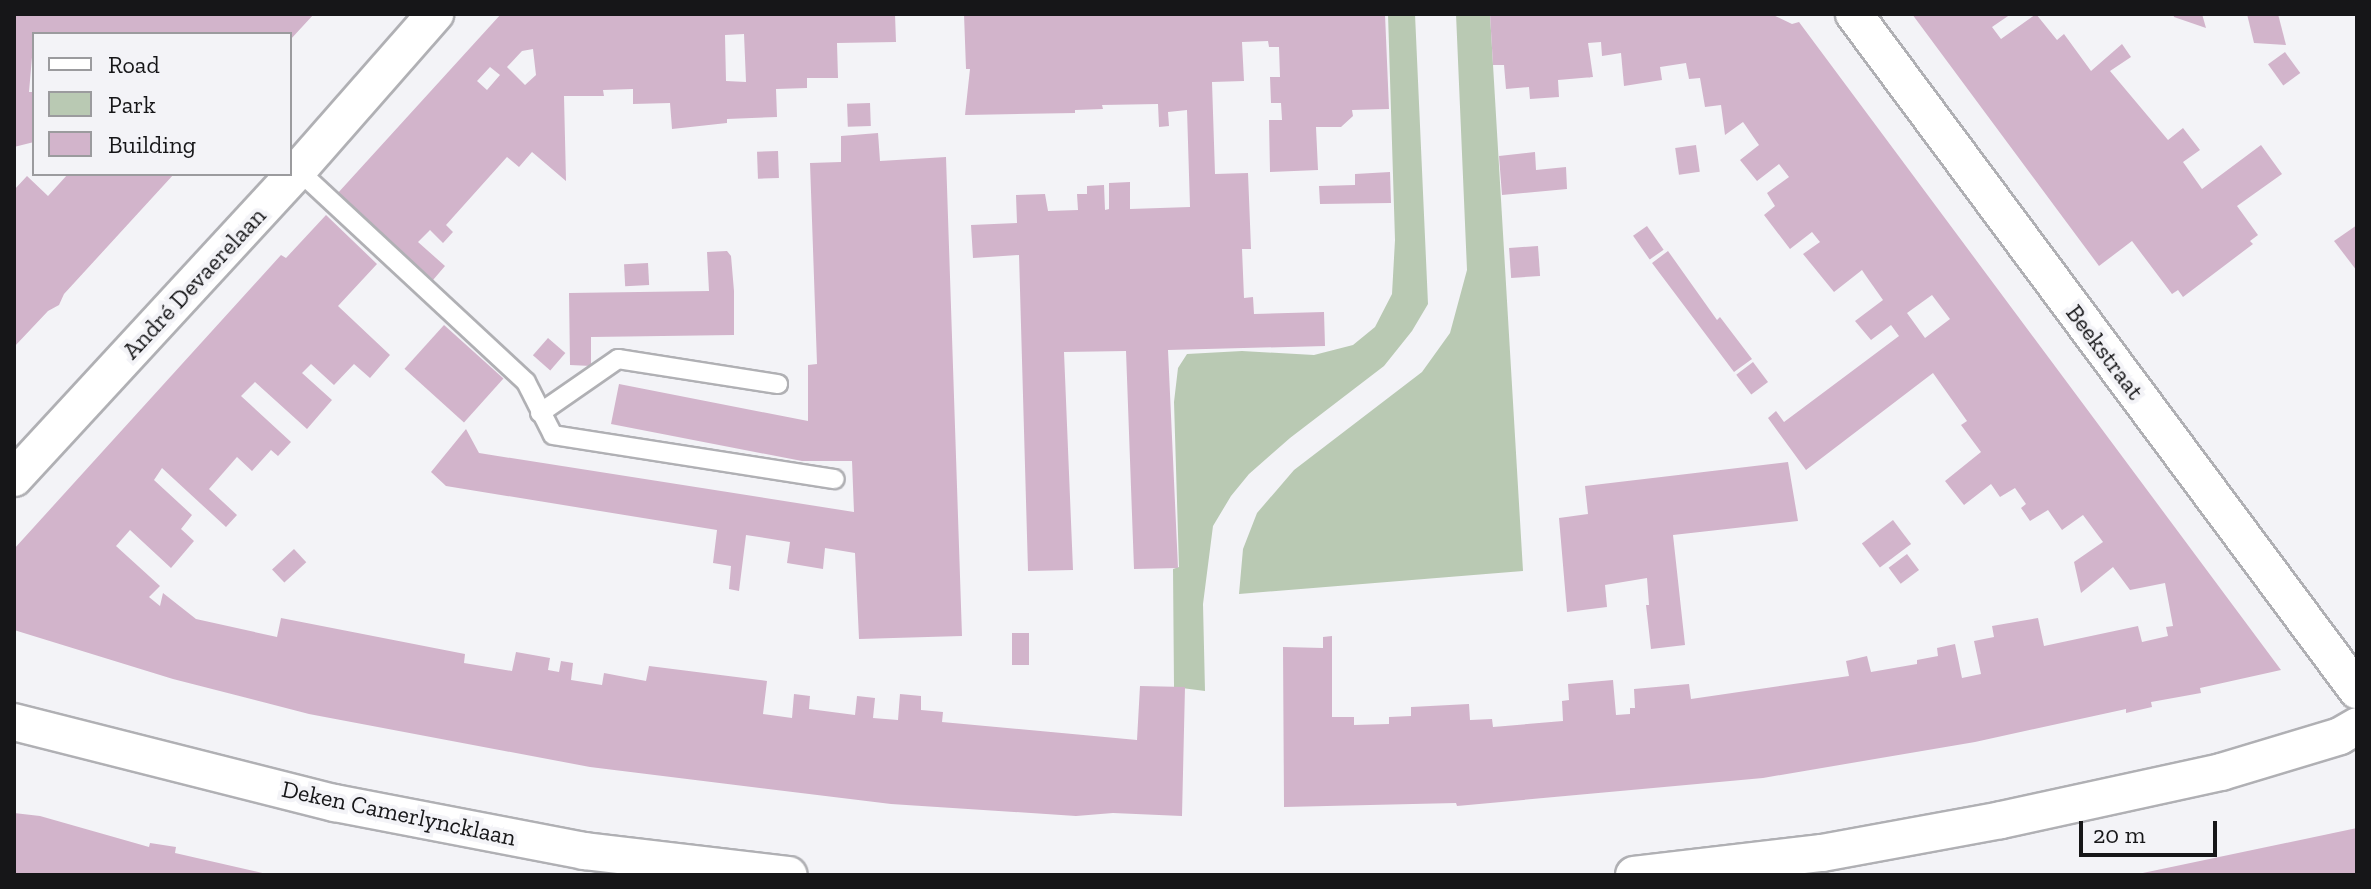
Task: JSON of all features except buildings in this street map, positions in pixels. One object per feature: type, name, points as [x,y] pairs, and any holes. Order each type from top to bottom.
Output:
[{"type":"street","name":"André Devaerelaan","points":[[14,478],[298,170],[435,14]]},
{"type":"street","name":"Beekstraat","points":[[1854,14],[2357,690]]},
{"type":"street","name":"Deken Camerlyncklaan","points":[[14,722],[579,863],[789,875]]},
{"type":"street","points":[[1634,875],[1822,853],[2001,820],[2221,772],[2340,736],[2357,726]]},
{"type":"lane","points":[[298,170],[526,382],[553,435],[835,479]]},
{"type":"lane","points":[[540,413],[618,359],[778,384]]},
{"type":"green space","points":[[1388,14],[1415,14],[1428,304],[1412,331],[1384,366],[1290,438],[1249,474],[1231,496],[1213,526],[1203,604],[1205,691],[1174,687],[1173,569],[1179,567],[1174,402],[1178,368],[1187,354],[1242,351],[1314,355],[1353,345],[1375,327],[1392,294],[1395,240]]},
{"type":"green space","points":[[1456,14],[1490,14],[1523,571],[1239,594],[1243,549],[1257,513],[1294,470],[1422,372],[1450,333],[1467,270]]}]
